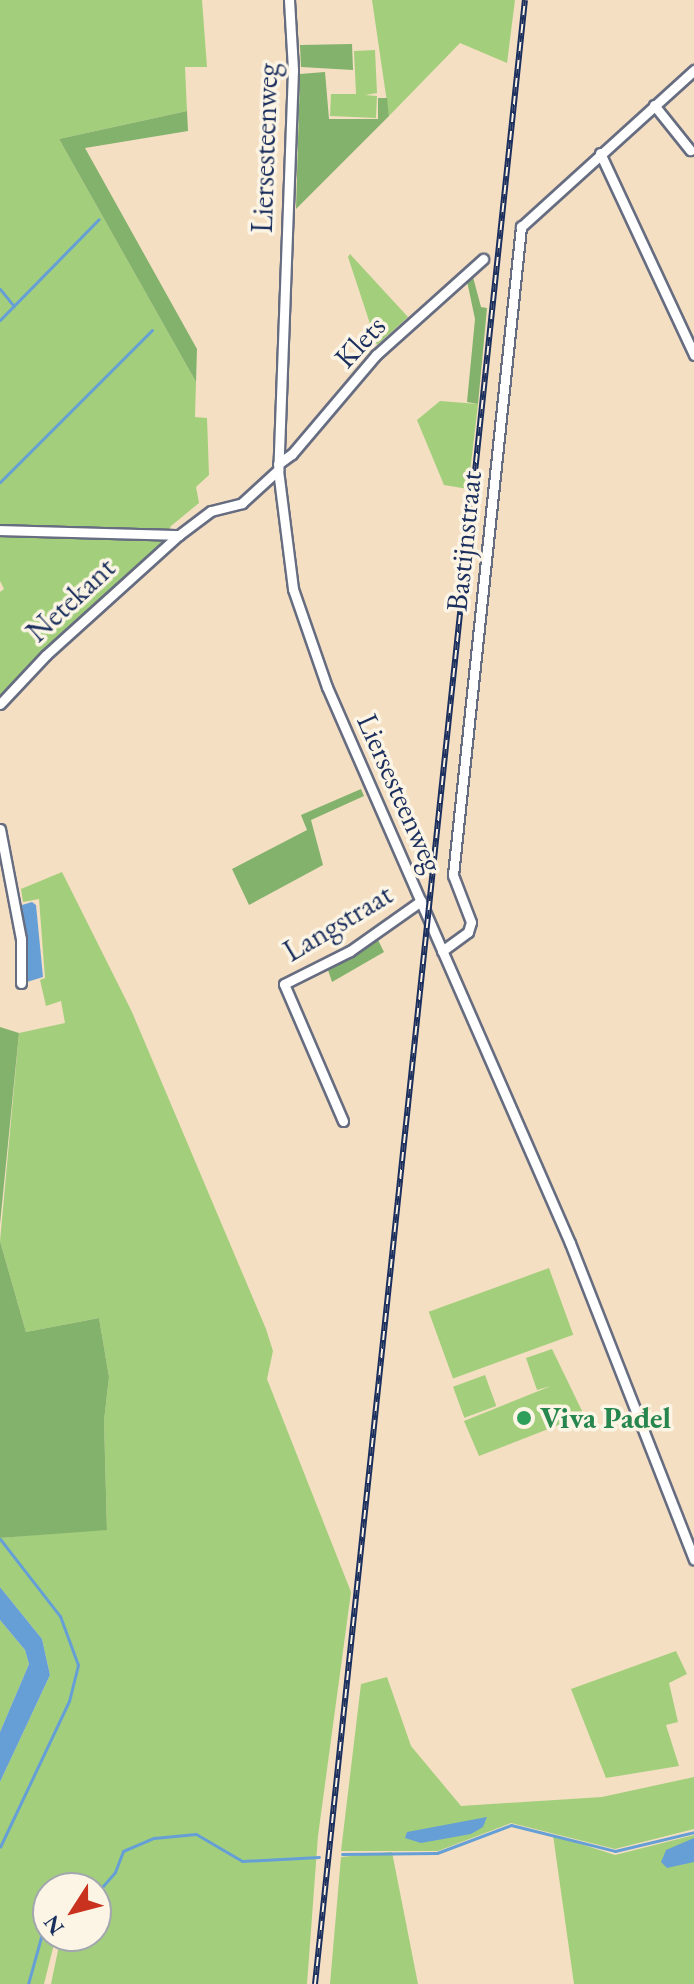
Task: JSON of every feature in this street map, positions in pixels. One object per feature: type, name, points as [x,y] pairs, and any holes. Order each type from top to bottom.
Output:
[{"type":"street","name":"Liersesteenweg","points":[[289,0],[293,70],[278,467],[284,545],[299,613],[570,1243],[694,1560]]},
{"type":"street","name":"Bastijnstraat","points":[[442,951],[468,932],[471,922],[453,875],[521,227],[694,70]]},
{"type":"street","points":[[654,105],[690,150]]},
{"type":"street","points":[[600,153],[694,355]]},
{"type":"street","name":"Klets","points":[[278,467],[376,355],[483,259]]},
{"type":"street","name":"Netekant","points":[[0,704],[46,655],[179,535],[211,511],[242,503],[278,467]]},
{"type":"street","name":"Netekant","points":[[0,530],[179,535]]},
{"type":"street","points":[[0,829],[18,918],[21,983]]},
{"type":"street","name":"Langstraat","points":[[343,1121],[284,984],[350,951],[421,901]]},
{"type":"green space","points":[[0,0],[202,0],[207,67],[185,67],[187,111],[59,139],[196,382],[195,417],[207,418],[209,475],[196,487],[199,503],[171,526],[161,545],[0,696],[0,592],[4,589],[0,581]]},
{"type":"green space","points":[[372,0],[515,0],[507,63],[460,43],[389,116]]},
{"type":"green space","points":[[352,44],[353,70],[301,67],[300,45]]},
{"type":"green space","points":[[375,50],[377,93],[365,95],[377,96],[376,118],[330,116],[331,94],[356,94],[354,51]]},
{"type":"green space","points":[[325,72],[329,119],[378,119],[378,98],[387,98],[389,116],[296,209],[300,74]]},
{"type":"green space","points":[[187,111],[188,131],[85,148],[197,349],[196,382],[59,139]]},
{"type":"green space","points":[[350,254],[408,317],[377,345],[348,257]]},
{"type":"green space","points":[[473,277],[481,307],[487,308],[478,404],[467,402],[475,319],[467,281]]},
{"type":"green space","points":[[440,401],[478,404],[468,489],[444,485],[417,420]]},
{"type":"green space","points":[[361,789],[364,796],[311,820],[323,865],[249,905],[232,869],[307,830],[301,815]]},
{"type":"green space","points":[[62,872],[132,1012],[266,1329],[273,1351],[267,1379],[351,1592],[318,1836],[307,1984],[51,1984],[58,1952],[112,1952],[112,1872],[32,1872],[32,1952],[52,1952],[44,1984],[0,1984],[0,1782],[50,1675],[42,1639],[0,1587],[0,1538],[107,1529],[104,1421],[109,1377],[99,1318],[26,1332],[0,1241],[19,1033],[65,1023],[61,1001],[46,1006],[40,980],[45,978],[39,899],[23,902],[21,889]]},
{"type":"green space","points":[[378,940],[384,952],[332,982],[327,967]]},
{"type":"green space","points":[[0,1027],[19,1033],[0,1224]]},
{"type":"green space","points":[[0,1241],[26,1332],[99,1318],[109,1377],[104,1421],[107,1530],[0,1538]]},
{"type":"green space","points":[[549,1268],[573,1335],[453,1378],[429,1312]]},
{"type":"green space","name":"Viva Padel","points":[[552,1349],[584,1415],[479,1456],[464,1421],[551,1386],[537,1390],[526,1358]]},
{"type":"green space","name":"Viva Padel","points":[[485,1375],[496,1406],[464,1418],[453,1387]]},
{"type":"green space","points":[[0,1620],[25,1650],[29,1664],[0,1732]]},
{"type":"green space","points":[[676,1651],[687,1674],[669,1683],[678,1722],[666,1725],[679,1766],[606,1778],[571,1689]]},
{"type":"green space","points":[[387,1677],[411,1746],[461,1806],[602,1797],[694,1777],[694,1829],[615,1849],[511,1823],[438,1851],[341,1851],[361,1684]]},
{"type":"green space","points":[[553,1835],[615,1855],[694,1835],[694,1984],[574,1984]]},
{"type":"green space","points":[[392,1852],[418,1984],[330,1984],[341,1857]]},
{"type":"water","points":[[32,902],[36,905],[43,977],[27,982],[22,905]]},
{"type":"water","points":[[0,1587],[42,1639],[50,1675],[0,1782],[0,1732],[29,1664],[25,1650],[0,1620]]},
{"type":"water","points":[[487,1817],[483,1827],[471,1834],[421,1843],[405,1838],[407,1832]]},
{"type":"water","points":[[694,1838],[694,1862],[667,1868],[661,1862],[666,1850]]},
{"type":"waterway","points":[[0,320],[99,219]]},
{"type":"waterway","points":[[0,289],[14,306]]},
{"type":"waterway","points":[[0,482],[152,330]]},
{"type":"waterway","points":[[0,1539],[60,1616],[78,1665],[69,1701],[0,1847]]},
{"type":"waterway","points":[[342,1854],[437,1853],[511,1825],[615,1851],[694,1832]]},
{"type":"waterway","points":[[112,1875],[123,1851],[154,1838],[196,1834],[242,1861],[319,1857]]},
{"type":"waterway","points":[[28,1984],[37,1952]]},
{"type":"railway","points":[[315,1984],[525,0]]},
{"type":"place","name":"Viva Padel","points":[[524,1418]]}]
